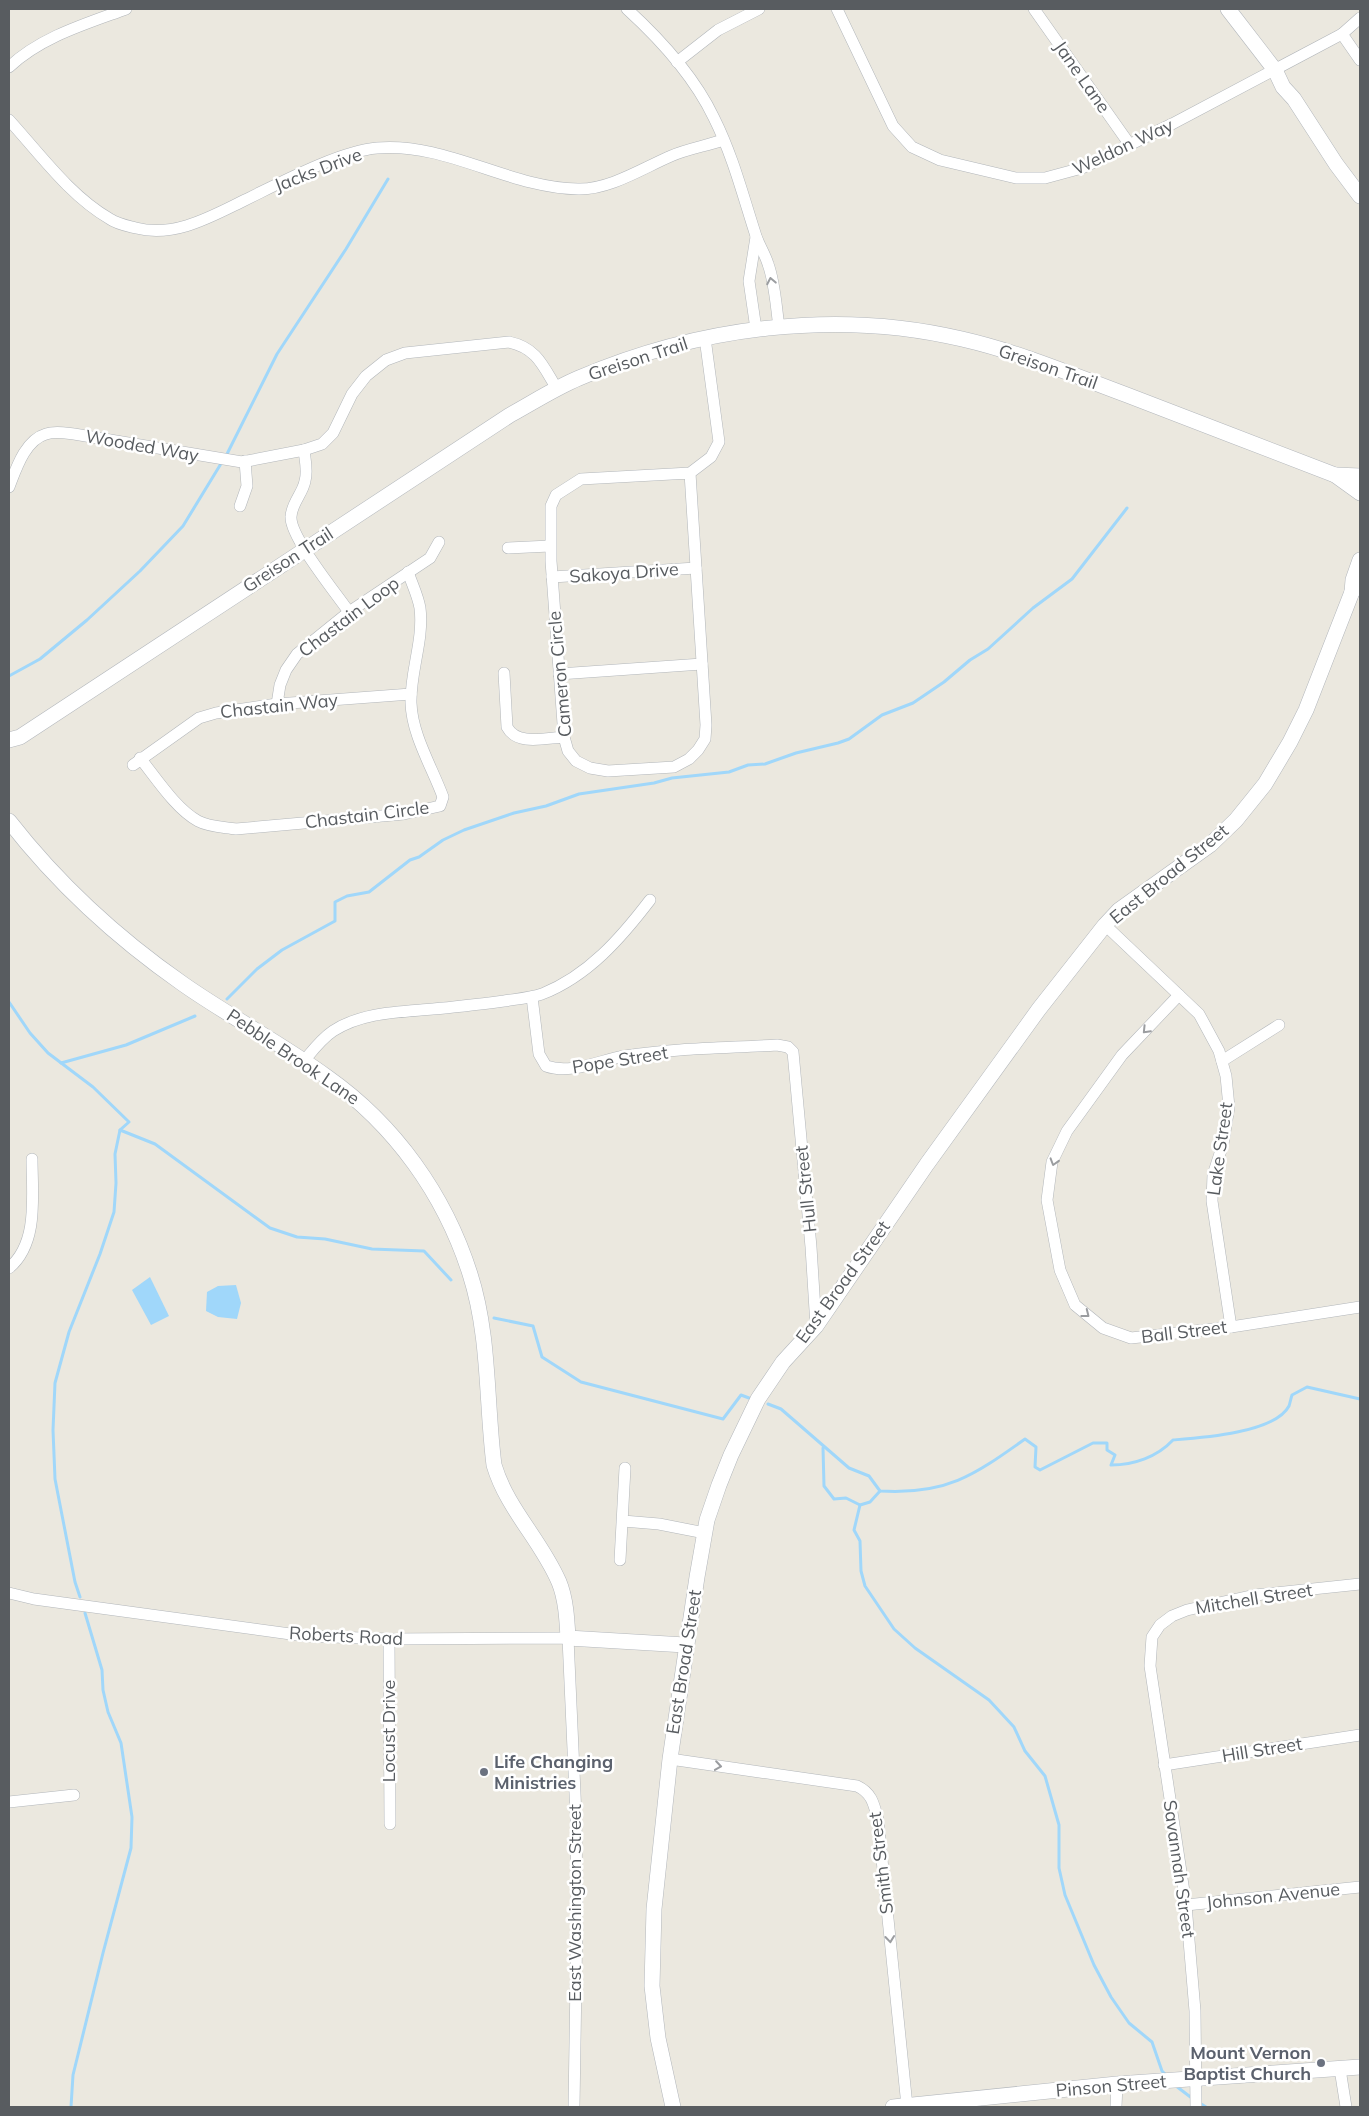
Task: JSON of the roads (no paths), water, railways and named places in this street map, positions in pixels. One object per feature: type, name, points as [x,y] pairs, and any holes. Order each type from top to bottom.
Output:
[{"type":"street","points":[[9,67],[23,54],[56,35],[126,9]]},
{"type":"street","points":[[627,9],[649,29],[677,62],[706,103],[746,198],[756,237],[768,264],[779,327]]},
{"type":"street","points":[[677,62],[718,30],[759,9]]},
{"type":"street","name":"Weldon Way","points":[[838,9],[892,126],[912,147],[940,160],[1016,178],[1045,178],[1082,168],[1130,145],[1342,34],[1360,18]]},
{"type":"street","name":"Jane Lane","points":[[1034,9],[1130,145]]},
{"type":"street","points":[[1228,9],[1275,70],[1283,87],[1294,99],[1336,164],[1360,196]]},
{"type":"street","points":[[1342,34],[1360,60]]},
{"type":"street","name":"Jacks Drive","points":[[9,120],[78,196],[111,220],[138,229],[167,229],[189,225],[210,218],[244,200],[326,163],[353,153],[377,148],[409,149],[439,154],[535,184],[579,190],[617,181],[672,156],[723,140]]},
{"type":"street","points":[[756,237],[749,280],[756,329]]},
{"type":"street","name":"Greison Trail","points":[[9,752],[14,739],[510,415],[576,378],[624,360],[705,338],[756,329],[846,324],[902,328],[962,339],[1022,356],[1335,474],[1360,476]]},
{"type":"street","points":[[690,473],[711,457],[719,442],[705,338]]},
{"type":"street","name":"Wooded Way","points":[[9,487],[18,463],[29,446],[36,439],[46,434],[74,434],[229,460],[245,461],[304,450],[322,444],[333,433],[352,394],[366,376],[386,360],[405,353],[509,342],[533,352],[557,389]]},
{"type":"street","points":[[304,450],[305,483],[296,500],[291,517],[298,540],[349,612]]},
{"type":"street","points":[[240,506],[247,486],[245,461]]},
{"type":"street","name":"Cameron Circle","points":[[690,473],[705,739],[689,759],[674,767],[608,771],[590,768],[576,761],[568,751],[564,737],[550,546],[550,506],[556,495],[581,479],[690,473]]},
{"type":"street","name":"Greison Trail","points":[[1335,474],[1360,493]]},
{"type":"street","name":"Chastain Loop","points":[[277,704],[280,686],[286,670],[296,654],[349,612],[430,558],[439,542]]},
{"type":"street","points":[[508,548],[550,546]]},
{"type":"street","name":"East Broad Street","points":[[673,2107],[658,2038],[652,1986],[654,1909],[670,1759],[685,1645],[705,1533],[719,1485],[756,1402],[783,1362],[816,1326],[927,1164],[1039,1009],[1119,910],[1210,845],[1236,820],[1265,784],[1290,742],[1306,710],[1356,586],[1353,580],[1360,560]]},
{"type":"street","name":"Sakoya Drive","points":[[552,578],[696,568]]},
{"type":"street","name":"Chastain Circle","points":[[137,761],[181,807],[198,821],[213,826],[236,829],[404,814],[440,806],[443,796],[414,725],[411,694],[420,628],[420,608],[408,572]]},
{"type":"street","points":[[559,674],[702,664]]},
{"type":"street","points":[[504,672],[507,727],[511,734],[523,739],[564,737]]},
{"type":"street","name":"Chastain Way","points":[[137,761],[199,718],[216,713],[277,704],[411,694]]},
{"type":"street","name":"Pebble Brook Lane","points":[[9,821],[54,875],[117,934],[184,986],[304,1061],[361,1103],[414,1161],[440,1204],[471,1276],[482,1329],[494,1465],[501,1486],[547,1559],[559,1583],[566,1614],[568,1638]]},
{"type":"street","points":[[304,1061],[319,1042],[334,1030],[355,1020],[390,1013],[474,1006],[532,997],[568,981],[599,958],[622,936],[650,900]]},
{"type":"street","name":"Lake Street","points":[[1105,925],[1199,1014],[1210,1032],[1222,1061],[1226,1076],[1229,1107],[1223,1144],[1213,1175],[1212,1201],[1230,1327]]},
{"type":"street","name":"Ball Street","points":[[1179,994],[1122,1055],[1068,1130],[1052,1162],[1048,1200],[1049,1208],[1060,1270],[1075,1305],[1103,1328],[1131,1338],[1230,1327],[1360,1307]]},
{"type":"street","name":"Pope Street","points":[[532,997],[539,1054],[546,1066],[551,1068],[570,1068],[624,1056],[670,1052],[778,1045],[788,1047],[793,1052]]},
{"type":"street","points":[[1222,1061],[1279,1025]]},
{"type":"street","name":"Hull Street","points":[[793,1052],[811,1247],[816,1326]]},
{"type":"street","points":[[9,1268],[18,1260],[29,1234],[32,1212],[32,1159]]},
{"type":"street","points":[[620,1560],[625,1468]]},
{"type":"street","points":[[623,1521],[659,1524],[705,1533]]},
{"type":"street","name":"Mitchell Street","points":[[1155,1632],[1160,1625],[1172,1616],[1209,1604],[1255,1595],[1360,1584]]},
{"type":"street","name":"Roberts Road","points":[[9,1593],[34,1599],[305,1636],[389,1639],[568,1638],[685,1645]]},
{"type":"street","name":"Savannah Street","points":[[1155,1632],[1152,1637],[1150,1666],[1186,1905],[1195,2011],[1196,2107]]},
{"type":"street","name":"East Washington Street","points":[[568,1638],[576,1816],[577,1915],[574,2107]]},
{"type":"street","name":"Locust Drive","points":[[389,1639],[390,1824]]},
{"type":"street","name":"Hill Street","points":[[1164,1765],[1360,1735]]},
{"type":"street","name":"Smith Street","points":[[670,1759],[857,1786],[866,1790],[872,1798],[878,1820],[900,2106]]},
{"type":"street","points":[[9,1802],[74,1794]]},
{"type":"street","name":"Johnson Avenue","points":[[1186,1905],[1360,1887]]},
{"type":"street","name":"Pinson Street","points":[[900,2106],[1117,2084],[1196,2080],[1360,2067]]},
{"type":"street","points":[[1340,2069],[1346,2107]]},
{"type":"street","points":[[1116,2107],[1117,2084]]},
{"type":"water","points":[[150,1277],[169,1316],[151,1325],[132,1290]]},
{"type":"water","points":[[236,1285],[241,1303],[237,1319],[218,1317],[206,1311],[207,1292],[218,1286]]},
{"type":"waterway","points":[[226,456],[277,354],[346,249],[388,179]]},
{"type":"waterway","points":[[9,676],[40,659],[87,620],[140,571],[183,526],[222,462]]},
{"type":"waterway","points":[[227,999],[257,969],[282,950],[335,921],[335,902],[347,896],[369,892],[410,860],[419,857],[443,840],[464,830],[514,813],[546,806],[579,794],[654,783],[672,778],[729,772],[748,765],[765,764],[796,753],[849,739],[882,715],[913,703],[944,682],[970,660],[988,649],[1033,608],[1072,579],[1127,508]]},
{"type":"waterway","points":[[9,1002],[30,1033],[48,1053],[93,1087],[129,1122],[120,1130],[115,1154],[114,1212],[100,1254],[69,1332],[55,1383],[53,1430],[55,1479],[75,1582],[80,1597]]},
{"type":"waterway","points":[[61,1063],[126,1045],[195,1016]]},
{"type":"waterway","points":[[120,1130],[155,1144],[270,1228],[297,1237],[325,1239],[372,1249],[424,1251],[451,1280]]},
{"type":"waterway","points":[[494,1318],[533,1326],[542,1357],[581,1382],[723,1419],[741,1395],[749,1398]]},
{"type":"waterway","points":[[768,1404],[781,1409],[849,1468],[869,1476],[880,1491],[903,1491],[923,1490],[958,1480],[974,1473],[1025,1439],[1036,1447],[1035,1467],[1040,1470],[1093,1443],[1107,1443],[1107,1450],[1115,1455],[1111,1465],[1120,1465],[1145,1459],[1160,1451],[1173,1440],[1201,1438],[1236,1432],[1269,1422],[1281,1415],[1289,1406],[1292,1395],[1307,1387],[1360,1399]]},
{"type":"waterway","points":[[823,1448],[824,1486],[834,1499],[846,1498],[860,1505],[854,1530],[860,1541],[861,1571],[865,1586],[894,1629],[915,1648],[989,1700],[1014,1727],[1025,1751],[1045,1776],[1059,1825],[1059,1868],[1065,1895],[1094,1965],[1111,1997],[1129,2023],[1152,2042],[1162,2071],[1167,2076]]},
{"type":"waterway","points":[[860,1505],[870,1502],[880,1491]]},
{"type":"waterway","points":[[71,2107],[73,2075],[131,1848],[132,1817],[121,1743],[108,1712],[103,1690],[102,1670],[85,1613]]},
{"type":"waterway","points":[[1176,2086],[1193,2099]]},
{"type":"waterway","points":[[1198,2102],[1206,2107]]},
{"type":"place","name":"Life Changing Ministries","points":[[484,1772]]},
{"type":"place","name":"Mount Vernon Baptist Church","points":[[1321,2063]]}]
